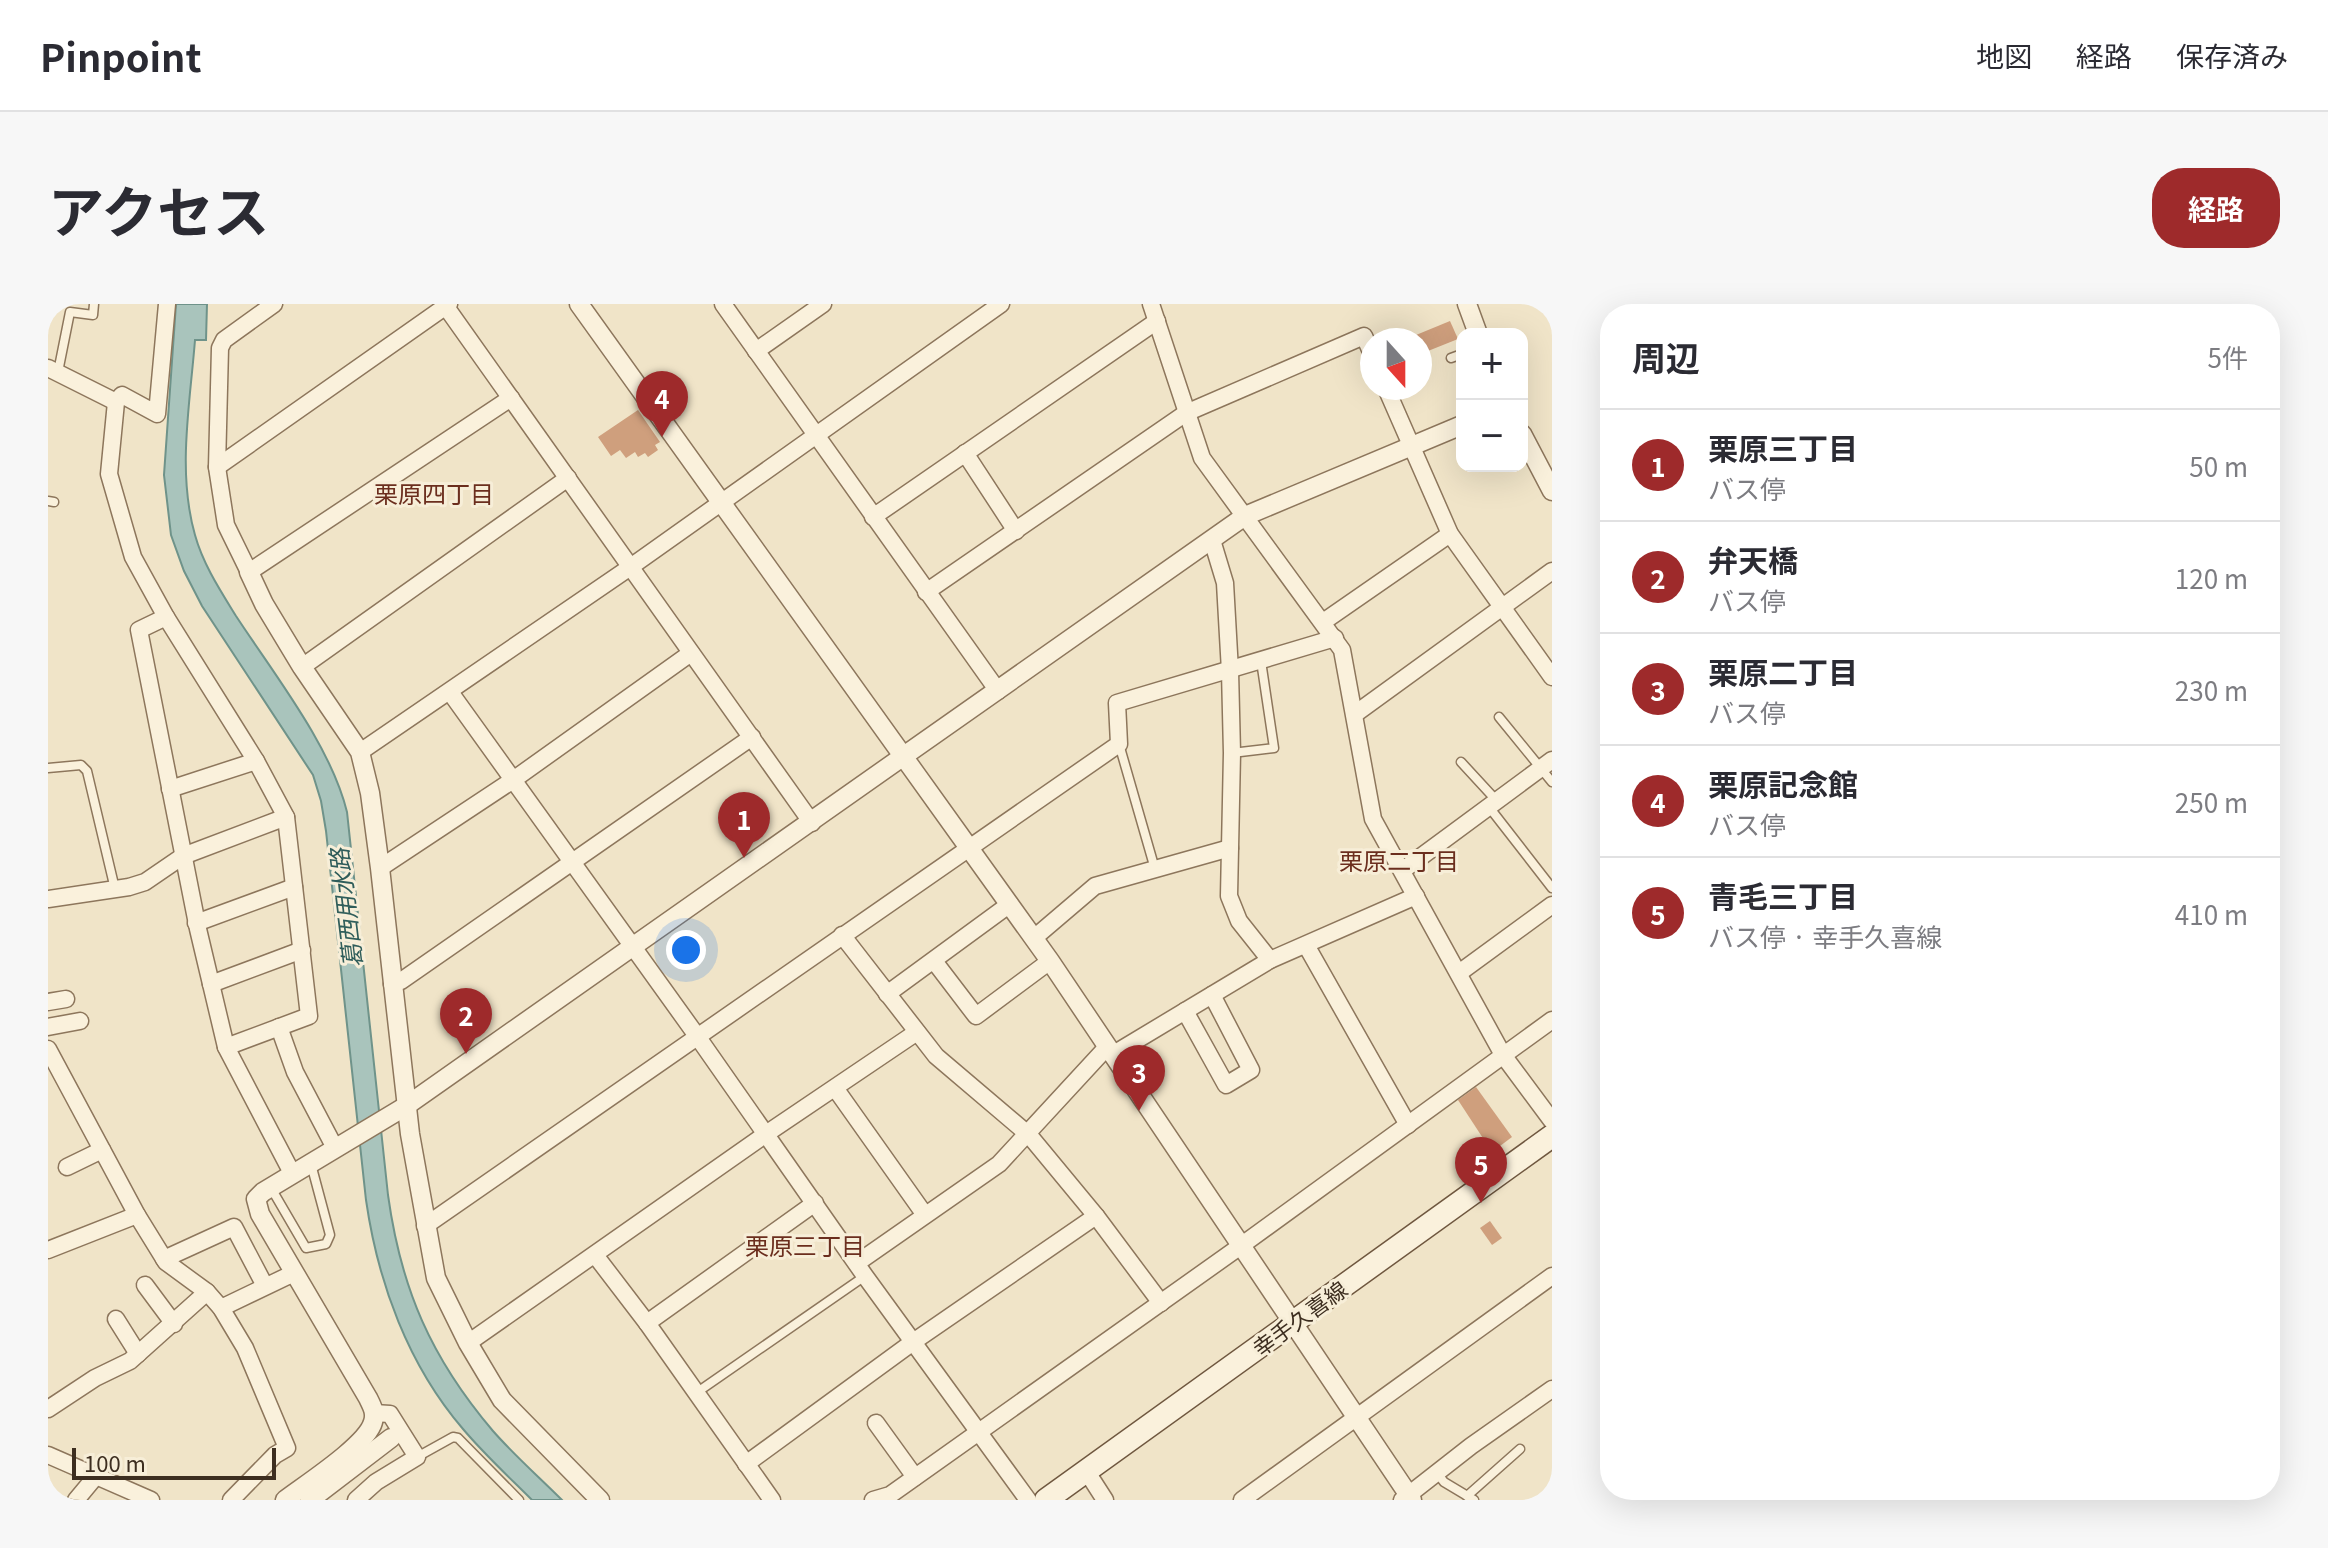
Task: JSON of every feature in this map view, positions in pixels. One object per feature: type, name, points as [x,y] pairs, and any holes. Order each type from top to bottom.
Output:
[{"type":"main road","name":"幸手久喜線","points":[[1046,1500],[1552,1136]]},
{"type":"street","points":[[167,304],[157,414],[122,395],[116,402],[109,474],[133,557],[166,617],[256,761],[286,817],[309,1016],[226,1047]]},
{"type":"street","points":[[579,304],[1050,961],[1242,1245],[1408,1499],[1437,1473],[1552,1389]]},
{"type":"street","points":[[723,304],[998,691]]},
{"type":"street","points":[[756,351],[823,304]]},
{"type":"street","points":[[360,752],[721,504],[1001,304]]},
{"type":"street","points":[[1151,304],[1202,458],[1342,650],[1373,819],[1503,1055],[1552,1121]]},
{"type":"street","points":[[1467,304],[1476,328]]},
{"type":"street","points":[[217,467],[446,305],[812,823]]},
{"type":"street","points":[[267,306],[221,344],[217,467],[226,525],[264,604],[302,667],[360,752],[370,793],[380,868],[406,1106],[436,1278],[468,1343],[502,1400],[600,1500]]},
{"type":"street","points":[[873,517],[1157,321]]},
{"type":"street","points":[[926,592],[1186,413],[1360,338]]},
{"type":"street","points":[[53,370],[116,402]]},
{"type":"street","points":[[249,572],[511,398]]},
{"type":"street","points":[[1391,400],[1450,534],[1552,677]]},
{"type":"street","points":[[285,1500],[355,1446],[369,1432],[374,1413],[256,1206],[256,1199],[292,1173],[406,1106],[1245,516],[1456,427]]},
{"type":"street","points":[[1528,445],[1552,491]]},
{"type":"street","points":[[965,453],[1016,531]]},
{"type":"street","points":[[302,667],[568,478]]},
{"type":"street","points":[[1323,622],[1450,534]]},
{"type":"street","points":[[1212,540],[1225,583],[1230,671],[1229,896],[1239,921],[1270,960]]},
{"type":"street","points":[[1355,714],[1552,571]]},
{"type":"street","points":[[166,617],[139,630],[196,923],[226,1047],[292,1173]]},
{"type":"street","points":[[425,1226],[1119,744],[1117,703],[1335,638]]},
{"type":"street","points":[[380,868],[513,780],[691,653]]},
{"type":"street","points":[[450,692],[1028,1500]]},
{"type":"street","points":[[392,984],[401,981],[573,863],[752,737]]},
{"type":"street","points":[[170,789],[256,761]]},
{"type":"street","points":[[1403,870],[1546,764]]},
{"type":"street","points":[[48,899],[145,882],[183,856],[286,817]]},
{"type":"street","points":[[1034,938],[1095,886],[1230,848]]},
{"type":"street","points":[[196,923],[294,887]]},
{"type":"street","points":[[861,1270],[925,1215],[999,1164],[1110,1051],[1270,960],[1416,896]]},
{"type":"street","points":[[887,994],[1010,904]]},
{"type":"street","points":[[1459,973],[1552,905]]},
{"type":"street","points":[[842,935],[936,1056],[1029,1135],[1096,1216],[1161,1303]]},
{"type":"street","points":[[1306,945],[1408,1125]]},
{"type":"street","points":[[211,984],[302,950]]},
{"type":"street","points":[[934,961],[976,1016],[1050,961]]},
{"type":"street","points":[[1185,1011],[1226,1085],[1251,1070],[1212,995]]},
{"type":"street","points":[[48,1002],[66,999]]},
{"type":"street","points":[[873,1500],[885,1498],[978,1433],[1552,1020]]},
{"type":"street","points":[[48,1027],[80,1021]]},
{"type":"street","points":[[279,1027],[295,1072],[343,1144]]},
{"type":"street","points":[[468,1343],[917,1032]]},
{"type":"street","points":[[48,1049],[164,1259],[207,1292],[221,1308],[245,1348],[287,1448],[275,1455],[231,1500]]},
{"type":"street","points":[[835,1088],[925,1215]]},
{"type":"street","points":[[67,1167],[102,1150]]},
{"type":"street","points":[[647,1323],[815,1203]]},
{"type":"street","points":[[48,1250],[137,1215]]},
{"type":"street","points":[[746,1464],[913,1342],[1096,1216]]},
{"type":"street","points":[[164,1259],[234,1227],[265,1286]]},
{"type":"street","points":[[595,1255],[772,1500]]},
{"type":"street","points":[[221,1308],[294,1273]]},
{"type":"street","points":[[1245,1499],[1552,1276]]},
{"type":"street","points":[[145,1285],[174,1324]]},
{"type":"street","points":[[48,1409],[95,1378],[130,1361],[207,1292]]},
{"type":"street","points":[[116,1319],[138,1354]]},
{"type":"street","points":[[356,1500],[376,1482],[417,1457],[390,1414],[374,1413]]},
{"type":"street","points":[[876,1423],[915,1477]]},
{"type":"street","points":[[310,1500],[391,1438]]},
{"type":"street","points":[[48,1455],[151,1500]]},
{"type":"street","points":[[1087,1472],[1105,1500]]},
{"type":"street","points":[[76,1500],[96,1476]]},
{"type":"lane","points":[[53,370],[70,312],[93,315],[94,304]]},
{"type":"lane","points":[[1451,358],[1456,356]]},
{"type":"lane","points":[[1232,753],[1274,748],[1261,661]]},
{"type":"lane","points":[[1499,717],[1546,764],[1552,782]]},
{"type":"lane","points":[[1119,744],[1155,870]]},
{"type":"lane","points":[[1461,762],[1552,888]]},
{"type":"lane","points":[[48,768],[81,765],[87,771],[115,889]]},
{"type":"lane","points":[[270,1187],[306,1248],[326,1244],[330,1235],[317,1179],[310,1163]]},
{"type":"lane","points":[[696,1393],[861,1270]]},
{"type":"lane","points":[[417,1457],[453,1437],[458,1438],[519,1500]]},
{"type":"lane","points":[[1437,1473],[1444,1482],[1471,1498],[1520,1449]]},
{"type":"water","name":"葛西用水路","points":[[176,304],[207,304],[206,340],[195,340],[186,438],[187,487],[198,546],[236,616],[315,736],[347,812],[388,1195],[401,1261],[411,1292],[436,1349],[471,1404],[501,1440],[562,1500],[532,1500],[463,1429],[426,1378],[387,1292],[366,1200],[321,801],[313,775],[202,606],[184,571],[171,535],[164,475]]},
{"type":"building","points":[[1450,321],[1456,340],[1432,349],[1432,328]]},
{"type":"building","points":[[638,410],[660,442],[655,445],[658,450],[648,457],[645,453],[638,457],[635,452],[626,458],[620,450],[611,456],[598,437]]},
{"type":"building","points":[[1476,1087],[1512,1137],[1492,1152],[1458,1100]]},
{"type":"building","points":[[1490,1221],[1502,1238],[1492,1245],[1480,1228]]},
{"type":"place","name":"栗原記念館","points":[[662,437]]},
{"type":"place","name":"栗原三丁目","points":[[744,858]]},
{"type":"place","name":"弁天橋","points":[[466,1054]]},
{"type":"place","name":"栗原二丁目","points":[[1139,1111]]},
{"type":"place","name":"青毛三丁目","points":[[1481,1203]]},
{"type":"district","name":"栗原四丁目","points":[[434,495]]},
{"type":"district","name":"栗原二丁目","points":[[1399,862]]},
{"type":"district","name":"栗原三丁目","points":[[805,1247]]}]
